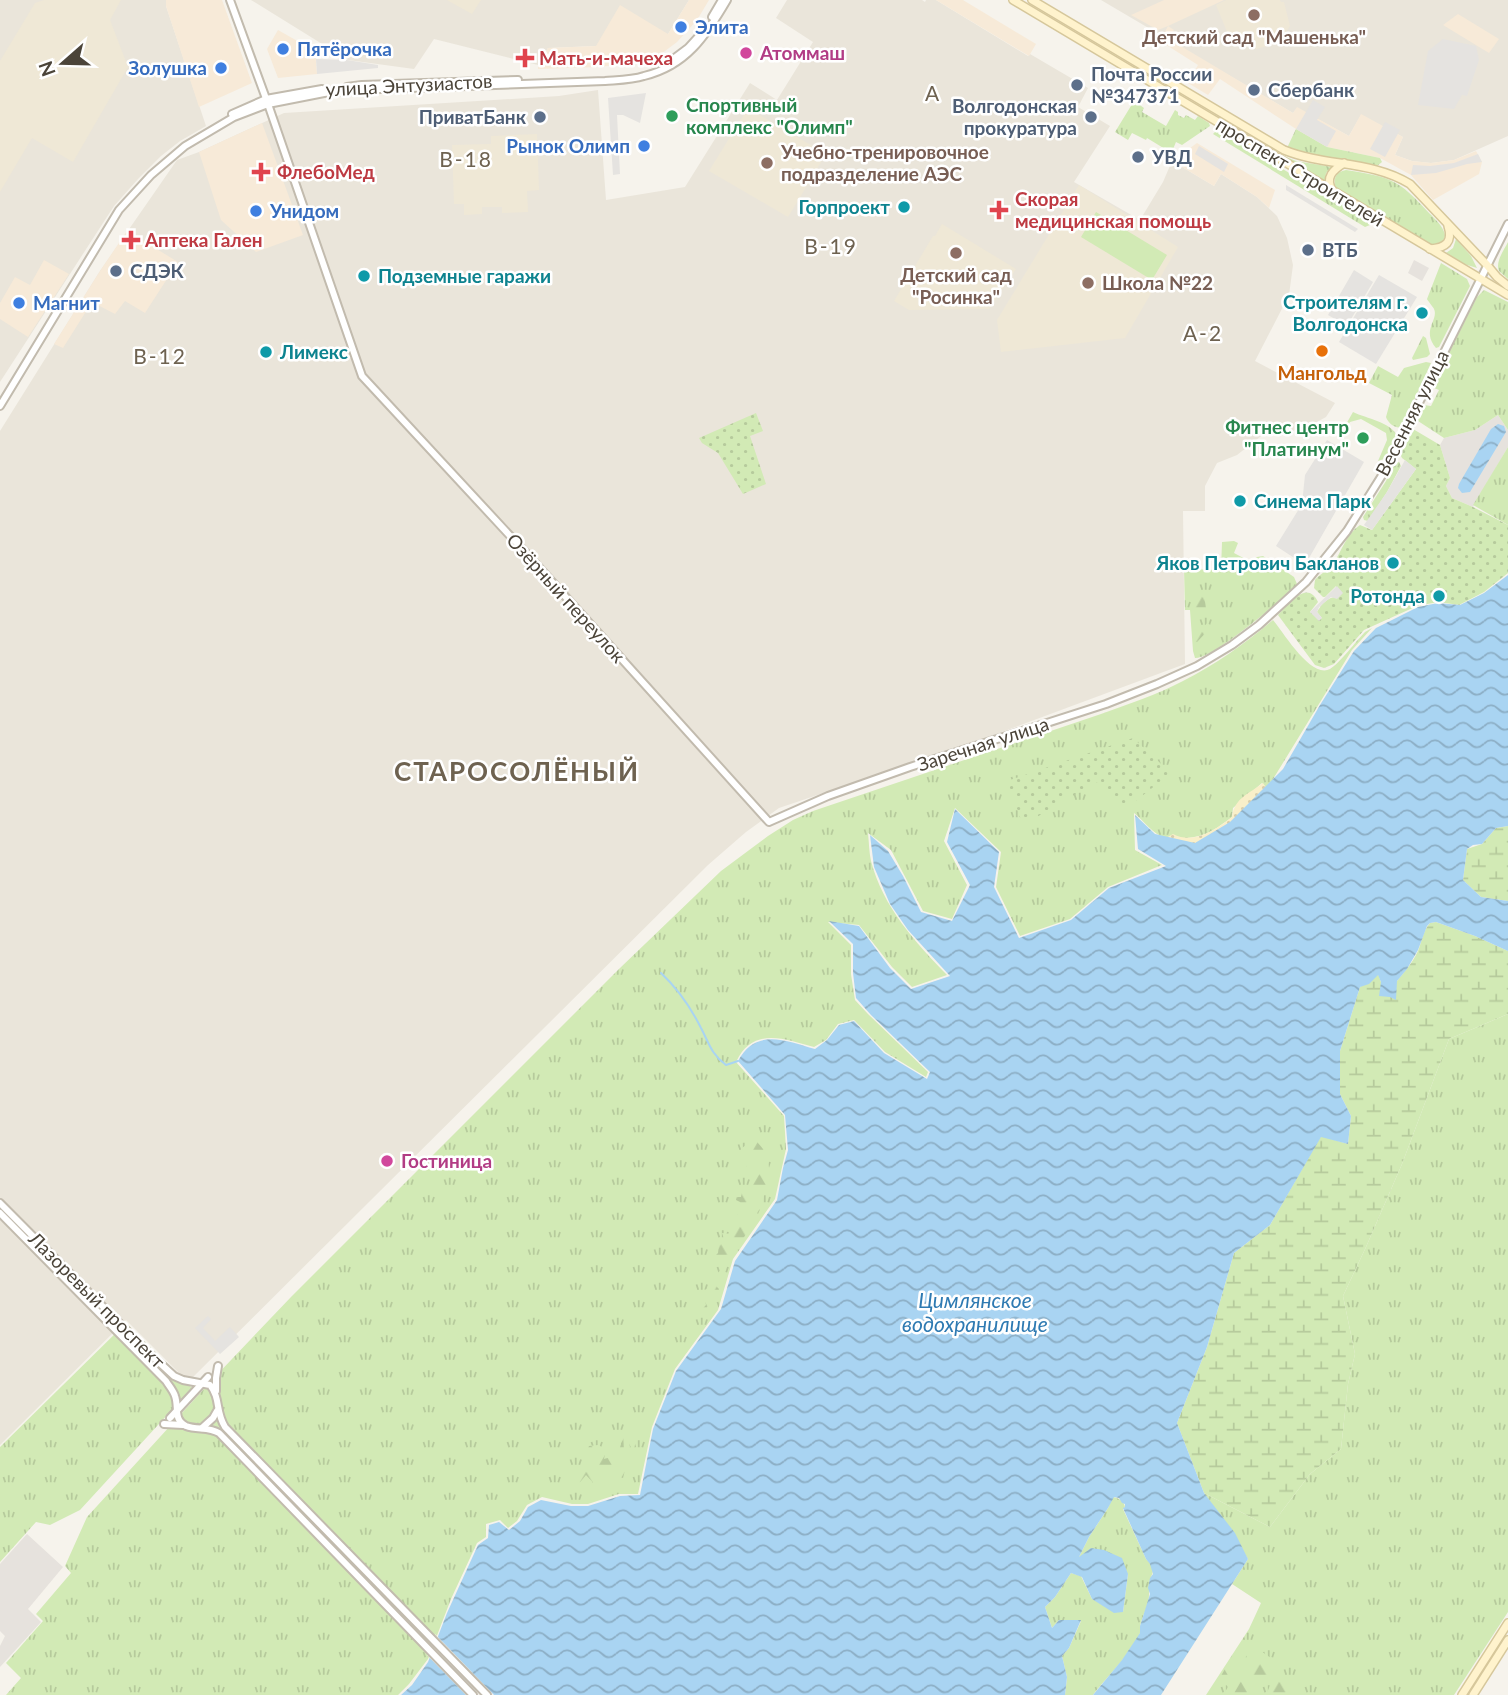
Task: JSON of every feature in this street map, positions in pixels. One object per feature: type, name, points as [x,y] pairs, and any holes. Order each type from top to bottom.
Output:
[{"type":"main road","name":"проспект Строителей","points":[[1013,0],[1508,295]]},
{"type":"main road","name":"проспект Строителей","points":[[1032,0],[1284,150],[1300,157],[1381,170],[1397,176],[1410,184],[1508,286]]},
{"type":"main road","points":[[1334,192],[1329,184],[1330,176],[1344,163]]},
{"type":"main road","points":[[1430,249],[1444,247],[1448,243],[1448,224]]},
{"type":"main road","points":[[1462,1695],[1508,1623]]},
{"type":"main road","points":[[1472,1695],[1508,1640]]},
{"type":"street","points":[[0,406],[119,211],[151,175],[185,146],[266,102],[229,0]]},
{"type":"street","name":"улица Энтузиастов","points":[[0,399],[115,211],[132,190],[183,144],[232,114],[266,102],[324,89],[362,85],[605,77],[643,73],[661,67],[688,48],[724,0]]},
{"type":"street","name":"Озёрный переулок","points":[[266,102],[362,376],[769,822]]},
{"type":"street","name":"Весенняя улица","points":[[1197,666],[1259,625],[1306,582],[1347,531],[1386,469],[1508,224]]},
{"type":"street","name":"Заречная улица","points":[[769,822],[828,796],[910,767],[1106,704],[1197,666]]},
{"type":"street","name":"Лазоревый проспект","points":[[0,1203],[174,1376],[202,1383]]},
{"type":"street","name":"Лазоревый проспект","points":[[0,1213],[166,1381],[176,1399],[176,1410]]},
{"type":"street","points":[[218,1366],[215,1378],[217,1411],[225,1427],[487,1695]]},
{"type":"street","points":[[170,1418],[208,1377]]},
{"type":"street","points":[[202,1383],[210,1385],[216,1393]]},
{"type":"street","points":[[176,1410],[178,1420],[183,1424]]},
{"type":"street","points":[[201,1428],[217,1411]]},
{"type":"street","points":[[164,1424],[209,1428],[219,1433],[473,1695]]},
{"type":"shaded area","points":[[0,0],[166,0],[206,126],[161,156],[114,206],[0,382]]},
{"type":"shaded area","points":[[44,0],[121,0],[110,20],[128,67],[73,162],[32,138],[0,192],[0,61],[35,3]]},
{"type":"shaded area","points":[[166,0],[222,0],[252,83],[199,107]]},
{"type":"shaded area","points":[[251,0],[689,0],[668,34],[596,46],[548,48],[538,65],[434,39],[414,69],[348,60]]},
{"type":"shaded area","points":[[447,0],[481,0],[472,14]]},
{"type":"shaded area","points":[[689,0],[709,0],[697,20],[677,42],[661,54],[643,62],[538,69],[548,48],[596,46],[620,5],[668,34]]},
{"type":"shaded area","points":[[787,0],[936,0],[1028,56],[1030,54],[1088,88],[1078,107],[1110,126],[1074,182],[1140,220],[1163,182],[1172,161],[1214,186],[1221,174],[1257,197],[1277,216],[1287,238],[1293,265],[1289,295],[1255,361],[1335,403],[1326,417],[1304,429],[1279,433],[1274,426],[1237,455],[1217,463],[1205,486],[1205,511],[1183,511],[1185,664],[983,739],[779,808],[708,865],[188,1382],[126,1320],[0,1445],[0,431],[100,271],[177,160],[284,113],[559,96],[598,90],[606,200],[685,187],[750,83],[777,100],[813,42],[776,18]]},
{"type":"shaded area","points":[[936,0],[963,0],[1036,44],[1029,56]]},
{"type":"shaded area","points":[[1101,0],[1508,0],[1508,136],[1454,160],[1431,163],[1412,161],[1395,155],[1403,137],[1361,115],[1349,136],[1297,108],[1293,113]]},
{"type":"shaded area","points":[[1164,0],[1224,0],[1158,30],[1131,15]]},
{"type":"shaded area","name":"Детский сад \"Машенька\"","points":[[1226,0],[1280,0],[1284,2],[1290,26],[1279,43],[1256,49],[1228,34],[1216,5]]},
{"type":"shaded area","points":[[1458,14],[1499,39],[1489,53],[1443,25]]},
{"type":"shaded area","points":[[1168,26],[1174,30],[1169,39],[1293,113],[1297,107],[1349,136],[1361,114],[1403,137],[1395,155],[1412,161],[1431,163],[1454,160],[1476,151],[1482,162],[1479,174],[1433,200],[1411,175],[1380,158],[1327,147],[1220,79],[1208,95],[1188,83],[1198,65],[1160,41]]},
{"type":"shaded area","points":[[278,30],[315,51],[317,74],[278,78],[267,49]]},
{"type":"shaded area","points":[[1443,39],[1476,46],[1479,60],[1467,96],[1462,95],[1454,109],[1418,105],[1428,51]]},
{"type":"shaded area","points":[[316,59],[347,60],[378,65],[378,68],[317,74]]},
{"type":"shaded area","points":[[646,93],[640,123],[617,115],[620,174],[613,175],[608,98]]},
{"type":"shaded area","points":[[1313,100],[1325,107],[1317,120],[1336,131],[1327,147],[1296,129]]},
{"type":"shaded area","name":"Учебно-тренировочное подразделение АЭС","points":[[748,108],[826,154],[788,217],[709,171]]},
{"type":"shaded area","points":[[1385,122],[1400,130],[1385,157],[1370,149]]},
{"type":"shaded area","points":[[262,123],[303,235],[256,252],[221,220],[199,152]]},
{"type":"shaded area","points":[[537,134],[539,190],[527,191],[528,212],[502,213],[502,207],[482,207],[482,214],[464,215],[464,204],[454,204],[452,145],[491,144],[491,136]]},
{"type":"shaded area","points":[[1197,143],[1275,190],[1269,208],[1221,174],[1214,186],[1172,161]]},
{"type":"shaded area","points":[[1199,146],[1228,164],[1224,172],[1195,154]]},
{"type":"shaded area","points":[[1478,154],[1482,162],[1436,173],[1411,175],[1413,165],[1454,163]]},
{"type":"shaded area","name":"Школа №22","points":[[1079,185],[1178,247],[1125,338],[1001,352],[997,320]]},
{"type":"shaded area","points":[[1286,185],[1358,229],[1355,232],[1286,190]]},
{"type":"shaded area","name":"Детский сад \"Росинка\"","points":[[942,224],[1016,269],[989,309],[909,310],[894,301]]},
{"type":"shaded area","points":[[127,231],[178,262],[145,313],[125,301],[115,314],[92,302],[63,348],[54,344],[100,271]]},
{"type":"shaded area","points":[[44,260],[69,274],[28,337],[0,319],[0,303],[15,277],[30,285]]},
{"type":"shaded area","points":[[1414,260],[1429,268],[1422,281],[1408,273]]},
{"type":"shaded area","points":[[1354,270],[1373,282],[1347,326],[1328,315]]},
{"type":"shaded area","points":[[1379,275],[1417,297],[1376,364],[1339,342]]},
{"type":"shaded area","points":[[1498,415],[1508,430],[1508,447],[1473,507],[1452,498],[1446,486],[1450,478],[1440,445],[1444,438],[1475,430]]},
{"type":"shaded area","points":[[1327,440],[1364,462],[1305,565],[1276,546],[1302,504],[1305,475]]},
{"type":"shaded area","points":[[1405,460],[1416,469],[1372,530],[1364,525]]},
{"type":"shaded area","points":[[1337,586],[1343,593],[1337,599],[1331,597],[1319,607],[1317,612],[1322,618],[1319,621],[1310,612]]},
{"type":"shaded area","points":[[208,1316],[211,1319],[203,1328],[215,1341],[230,1327],[239,1337],[220,1354],[195,1328]]},
{"type":"shaded area","points":[[27,1534],[63,1567],[28,1609],[41,1622],[0,1667],[0,1646],[5,1636],[0,1631],[0,1564]]},
{"type":"green space","points":[[1134,101],[1144,108],[1142,112],[1166,126],[1175,110],[1184,118],[1186,115],[1195,120],[1198,116],[1210,126],[1182,145],[1176,142],[1167,157],[1165,149],[1147,138],[1146,140],[1132,133],[1128,140],[1115,132]]},
{"type":"green space","points":[[1296,129],[1327,147],[1380,158],[1382,162],[1377,166],[1320,158],[1287,148]]},
{"type":"green space","points":[[1217,130],[1367,219],[1370,225],[1365,227],[1213,134]]},
{"type":"green space","points":[[1284,156],[1296,161],[1332,167],[1326,173],[1325,183],[1283,158]]},
{"type":"green space","points":[[1346,170],[1374,175],[1401,186],[1439,223],[1445,235],[1442,242],[1431,244],[1336,189],[1336,176]]},
{"type":"green space","points":[[1096,212],[1167,255],[1152,280],[1081,237]]},
{"type":"green space","points":[[1456,239],[1471,256],[1477,268],[1446,253],[1453,248]]},
{"type":"green space","points":[[1508,242],[1508,279],[1499,271],[1498,264]]},
{"type":"green space","points":[[1441,263],[1467,279],[1470,286],[1439,347],[1436,348],[1430,336],[1435,313],[1427,299]]},
{"type":"green space","points":[[1484,290],[1508,302],[1508,430],[1498,415],[1475,430],[1444,438],[1418,421],[1417,417],[1424,405],[1431,406],[1439,390],[1434,388],[1433,384],[1477,297]]},
{"type":"green space","points":[[1423,336],[1430,354],[1413,360],[1412,358]]},
{"type":"green space","points":[[1431,363],[1402,427],[1394,426],[1386,417],[1392,395],[1369,383],[1378,366],[1398,377],[1404,368]]},
{"type":"green space","points":[[1353,412],[1390,427],[1398,437],[1387,458],[1378,461],[1387,440],[1386,433],[1361,419],[1345,426]]},
{"type":"green space","points":[[756,413],[763,431],[750,436],[766,484],[743,494],[718,453],[699,438]]},
{"type":"green space","points":[[1413,429],[1440,445],[1450,478],[1446,486],[1452,498],[1508,525],[1508,573],[1484,592],[1459,605],[1438,602],[1417,606],[1364,630],[1334,664],[1324,668],[1315,665],[1278,615],[1298,596],[1309,593],[1318,602],[1310,612],[1322,618],[1317,612],[1324,602],[1335,597],[1336,586],[1323,597],[1314,588],[1315,580],[1333,564],[1355,529],[1360,525],[1372,530],[1416,469],[1402,458],[1399,452]]},
{"type":"green space","points":[[1508,447],[1508,525],[1473,505]]},
{"type":"green space","points":[[1399,462],[1401,466],[1387,492],[1368,521],[1364,520],[1363,517],[1386,481],[1393,464]]},
{"type":"green space","points":[[1222,542],[1238,543],[1234,553],[1251,562],[1263,556],[1294,577],[1297,584],[1231,639],[1204,656],[1195,658],[1190,610],[1185,610],[1184,569],[1221,570]]},
{"type":"green space","points":[[1198,590],[1204,593],[1206,609],[1195,608],[1198,627],[1204,628],[1207,623],[1212,626],[1195,643],[1192,603],[1193,594]]},
{"type":"green space","points":[[1273,620],[1307,661],[1323,670],[1334,666],[1365,632],[1372,628],[1352,650],[1267,789],[1262,783],[1233,808],[1232,817],[1197,837],[1165,838],[1134,813],[1135,850],[1162,865],[1108,887],[1070,919],[1020,936],[996,887],[1001,852],[955,808],[944,841],[967,885],[952,919],[923,911],[891,850],[868,833],[871,861],[883,894],[912,937],[947,975],[912,987],[892,967],[859,925],[828,922],[851,945],[851,974],[855,1000],[928,1072],[926,1077],[885,1052],[854,1020],[838,1024],[826,1040],[814,1047],[770,1038],[751,1043],[743,1051],[736,1062],[784,1116],[786,1149],[775,1199],[733,1259],[718,1310],[675,1369],[652,1427],[638,1494],[619,1494],[588,1504],[572,1504],[542,1497],[527,1505],[517,1521],[508,1528],[500,1520],[486,1524],[486,1537],[477,1543],[451,1599],[428,1659],[398,1695],[6,1695],[21,1678],[6,1663],[43,1621],[36,1614],[71,1573],[65,1566],[87,1517],[291,1297],[620,968],[721,871],[768,836],[813,811],[1163,691],[1218,661]]},
{"type":"green space","points":[[1133,738],[1171,773],[1123,811],[1097,782],[1023,825],[1007,781]]},
{"type":"green space","points":[[1508,826],[1508,901],[1481,897],[1463,880],[1467,849],[1482,844],[1496,828]]},
{"type":"green space","points":[[1436,922],[1508,951],[1508,1014],[1449,1039],[1402,1164],[1343,1296],[1355,1354],[1348,1384],[1341,1449],[1310,1474],[1270,1527],[1204,1493],[1177,1423],[1207,1347],[1234,1253],[1270,1225],[1321,1136],[1348,1144],[1351,1116],[1340,1094],[1340,1051],[1360,987],[1378,974],[1381,982],[1397,981],[1416,955],[1428,926]]},
{"type":"green space","points":[[1508,1014],[1508,1612],[1454,1695],[1206,1695],[1249,1629],[1261,1603],[1232,1584],[1248,1559],[1204,1493],[1270,1527],[1310,1474],[1341,1449],[1348,1384],[1355,1354],[1343,1296],[1402,1164],[1449,1039]]},
{"type":"green space","points":[[754,1139],[767,1155],[769,1166],[762,1204],[758,1214],[754,1210],[753,1224],[717,1281],[716,1286],[719,1289],[713,1305],[708,1305],[704,1315],[697,1319],[697,1315],[706,1305],[703,1291],[714,1285],[715,1279],[708,1275],[712,1275],[713,1271],[718,1273],[721,1269],[712,1259],[718,1253],[719,1244],[723,1244],[722,1233],[731,1234],[730,1215],[738,1215],[737,1209],[742,1207],[736,1197],[741,1197],[742,1192],[751,1192],[753,1187],[742,1148]]},
{"type":"green space","points":[[126,1323],[192,1388],[80,1510],[50,1525],[36,1522],[0,1562],[0,1447]]},
{"type":"green space","points":[[623,1433],[626,1454],[629,1443],[634,1438],[636,1440],[630,1468],[625,1470],[623,1478],[612,1474],[617,1486],[599,1489],[586,1475],[577,1486],[573,1486],[567,1474],[583,1474],[587,1470],[580,1467],[589,1446],[598,1445],[606,1449],[604,1459],[618,1455],[621,1444],[619,1434]]},
{"type":"green space","points":[[1113,1497],[1124,1503],[1123,1509],[1146,1559],[1152,1566],[1148,1602],[1137,1640],[1093,1695],[1065,1695],[1067,1677],[1062,1656],[1069,1648],[1081,1621],[1059,1620],[1052,1628],[1045,1607],[1071,1573],[1081,1576],[1092,1599],[1123,1612],[1128,1574],[1078,1559]]},
{"type":"green space","points":[[1249,1648],[1266,1654],[1276,1664],[1287,1682],[1288,1695],[1266,1695],[1271,1683],[1270,1678],[1257,1693],[1223,1695],[1228,1687],[1218,1681],[1225,1669],[1244,1662]]},
{"type":"sand","points":[[1263,783],[1267,789],[1204,850],[1166,838],[1173,834],[1196,837],[1211,831],[1232,817],[1239,800]]},
{"type":"water","points":[[1498,424],[1504,426],[1506,432],[1470,492],[1462,493],[1458,488],[1459,484],[1491,429]]},
{"type":"water","name":"Цимлянское водохранилище","points":[[1508,575],[1508,826],[1496,828],[1482,844],[1467,849],[1463,880],[1481,897],[1508,901],[1508,951],[1436,922],[1430,923],[1418,950],[1397,981],[1396,1000],[1379,996],[1381,982],[1378,975],[1369,984],[1360,987],[1340,1051],[1340,1094],[1351,1116],[1348,1144],[1321,1137],[1270,1225],[1234,1253],[1207,1347],[1177,1423],[1204,1493],[1235,1533],[1248,1559],[1161,1695],[1093,1695],[1140,1633],[1153,1574],[1123,1508],[1125,1504],[1114,1497],[1079,1557],[1091,1548],[1122,1558],[1128,1574],[1123,1612],[1114,1613],[1092,1599],[1082,1577],[1071,1573],[1045,1607],[1052,1628],[1059,1620],[1081,1620],[1069,1648],[1062,1656],[1067,1677],[1065,1695],[401,1695],[412,1685],[428,1662],[478,1545],[488,1538],[489,1525],[499,1522],[509,1530],[520,1521],[528,1507],[541,1500],[571,1506],[588,1506],[620,1496],[640,1495],[653,1429],[676,1371],[721,1309],[735,1261],[777,1200],[788,1150],[785,1115],[738,1061],[745,1050],[763,1040],[772,1039],[815,1049],[827,1040],[839,1025],[854,1021],[884,1053],[927,1079],[930,1072],[856,998],[853,944],[829,921],[859,926],[890,968],[911,989],[950,976],[908,930],[890,904],[874,867],[870,835],[888,851],[921,912],[952,921],[970,885],[947,842],[955,809],[999,852],[994,887],[1019,938],[1071,920],[1109,888],[1166,866],[1138,849],[1135,815],[1155,834],[1195,843],[1230,822],[1283,769],[1354,651],[1376,628],[1418,607],[1438,603],[1460,605],[1484,593]]},
{"type":"pier","points":[[435,1634],[494,1695],[466,1695],[427,1655]]},
{"type":"waterway","points":[[661,973],[688,1006],[717,1057],[726,1065],[738,1061]]},
{"type":"place","name":"Детский сад \"Машенька\"","points":[[1254,15]]},
{"type":"place","name":"Элита","points":[[681,27]]},
{"type":"place","name":"Пятёрочка","points":[[283,49]]},
{"type":"place","name":"Атоммаш","points":[[746,53]]},
{"type":"place","name":"Мать-и-мачеха","points":[[525,58]]},
{"type":"place","name":"Золушка","points":[[221,68]]},
{"type":"place","name":"Почта России №347371","points":[[1077,85]]},
{"type":"place","name":"Сбербанк","points":[[1254,90]]},
{"type":"place","name":"Спортивный комплекс \"Олимп\"","points":[[672,116]]},
{"type":"place","name":"ПриватБанк","points":[[540,117]]},
{"type":"place","name":"Волгодонская прокуратура","points":[[1091,117]]},
{"type":"place","name":"Рынок Олимп","points":[[644,146]]},
{"type":"place","name":"УВД","points":[[1138,157]]},
{"type":"place","name":"Учебно-тренировочное подразделение АЭС","points":[[767,163]]},
{"type":"place","name":"ФлебоМед","points":[[261,172]]},
{"type":"place","name":"Горпроект","points":[[904,207]]},
{"type":"place","name":"Скорая медицинская помощь","points":[[999,210]]},
{"type":"place","name":"Унидом","points":[[256,211]]},
{"type":"place","name":"Аптека Гален","points":[[131,240]]},
{"type":"place","name":"ВТБ","points":[[1308,250]]},
{"type":"place","name":"Детский сад \"Росинка\"","points":[[956,253]]},
{"type":"place","name":"СДЭК","points":[[116,271]]},
{"type":"place","name":"Подземные гаражи","points":[[364,276]]},
{"type":"place","name":"Школа №22","points":[[1088,283]]},
{"type":"place","name":"Магнит","points":[[19,303]]},
{"type":"place","name":"Строителям г. Волгодонска","points":[[1422,313]]},
{"type":"place","name":"Мангольд","points":[[1322,351]]},
{"type":"place","name":"Лимекс","points":[[266,352]]},
{"type":"place","name":"Фитнес центр \"Платинум\"","points":[[1363,438]]},
{"type":"place","name":"Синема Парк","points":[[1240,501]]},
{"type":"place","name":"Яков Петрович Бакланов","points":[[1393,563]]},
{"type":"place","name":"Ротонда","points":[[1439,596]]},
{"type":"place","name":"Гостиница","points":[[387,1161]]},
{"type":"district","name":"А","points":[[933,94]]},
{"type":"district","name":"В-18","points":[[466,160]]},
{"type":"district","name":"В-19","points":[[831,247]]},
{"type":"district","name":"А-2","points":[[1203,334]]},
{"type":"district","name":"В-12","points":[[160,357]]},
{"type":"district","name":"СТАРОCОЛЁНЫЙ","points":[[517,772]]}]
